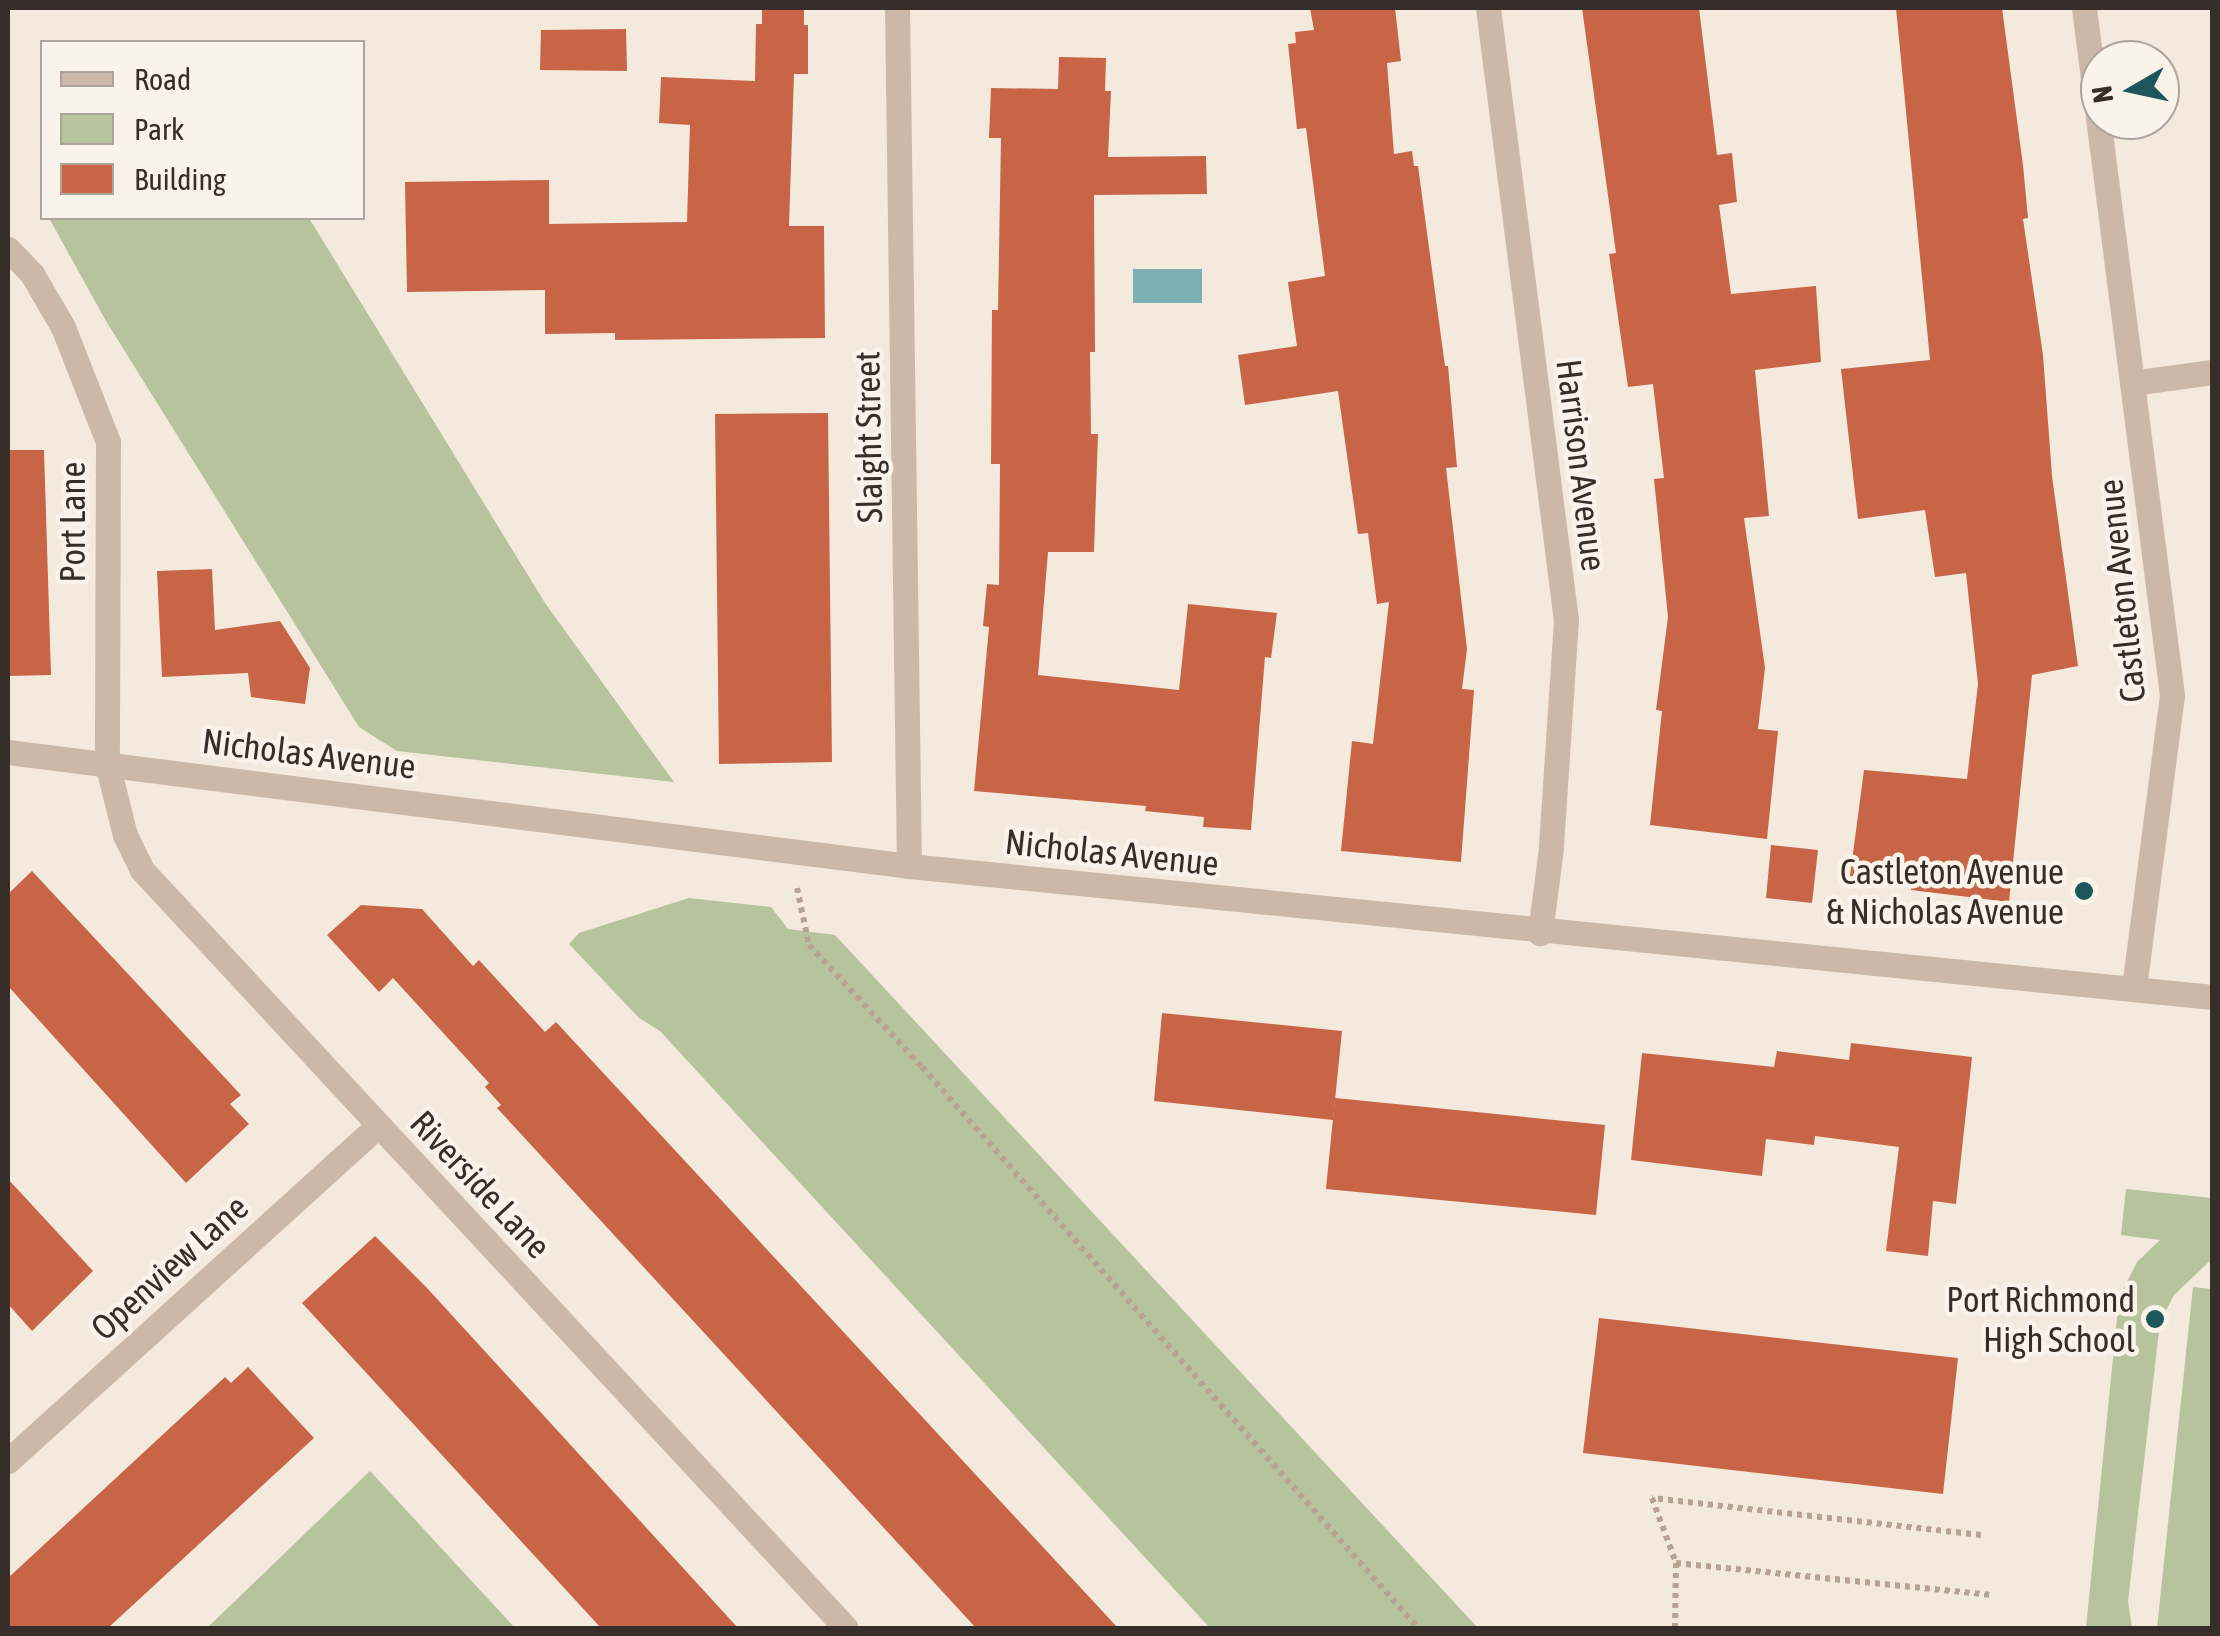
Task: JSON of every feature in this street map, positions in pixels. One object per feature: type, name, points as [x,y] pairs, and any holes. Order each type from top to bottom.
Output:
[{"type":"street","name":"Slaight Street","points":[[897,8],[909,866]]},
{"type":"street","name":"Harrison Avenue","points":[[1488,8],[1566,620],[1551,848],[1540,932]]},
{"type":"street","name":"Castleton Avenue","points":[[2084,8],[2172,696],[2134,989]]},
{"type":"street","name":"Port Lane","points":[[8,249],[32,274],[63,327],[108,442],[106,763]]},
{"type":"street","points":[[2132,383],[2212,372]]},
{"type":"street","name":"Nicholas Avenue","points":[[8,752],[909,866],[2212,997]]},
{"type":"street","name":"Riverside Lane","points":[[106,763],[125,835],[142,870],[846,1628]]},
{"type":"street","name":"Openview Lane","points":[[8,1461],[378,1125]]},
{"type":"path","points":[[796,851],[798,908],[808,944],[922,1067],[1418,1628]]},
{"type":"path","points":[[1675,1628],[1676,1563],[1652,1498],[1981,1536]]},
{"type":"path","points":[[1676,1563],[1989,1595]]},
{"type":"green space","points":[[50,220],[310,220],[545,603],[674,782],[397,751],[359,727],[106,321]]},
{"type":"green space","points":[[689,898],[771,907],[788,929],[835,935],[1478,1628],[1210,1628],[660,1031],[639,1018],[569,944],[579,933]]},
{"type":"green space","points":[[2126,1189],[2212,1198],[2212,1259],[2174,1295],[2160,1322],[2128,1601],[2132,1628],[2086,1628],[2119,1298],[2137,1262],[2160,1240],[2121,1235]]},
{"type":"green space","points":[[2193,1287],[2212,1289],[2212,1628],[2157,1628]]},
{"type":"green space","points":[[370,1471],[515,1628],[207,1628]]},
{"type":"water","points":[[1133,269],[1202,269],[1202,303],[1133,303]]},
{"type":"building","points":[[762,8],[804,8],[804,25],[808,25],[808,74],[794,74],[789,226],[824,226],[825,338],[615,340],[615,333],[545,334],[545,290],[407,292],[405,182],[549,180],[549,224],[687,222],[690,125],[659,123],[661,77],[755,81],[756,24],[762,24]]},
{"type":"building","points":[[1310,8],[1395,8],[1401,61],[1387,63],[1394,154],[1412,151],[1414,166],[1418,166],[1448,366],[1457,467],[1446,468],[1467,649],[1462,689],[1474,690],[1461,862],[1341,851],[1352,741],[1373,744],[1389,602],[1377,604],[1368,533],[1358,534],[1338,391],[1245,405],[1238,355],[1297,346],[1288,282],[1325,276],[1306,128],[1297,129],[1288,44],[1296,43],[1295,32],[1314,30]]},
{"type":"building","points":[[1582,8],[1699,8],[1717,155],[1732,153],[1737,202],[1719,205],[1731,294],[1816,286],[1821,362],[1755,370],[1769,516],[1744,518],[1765,668],[1758,729],[1778,731],[1767,839],[1650,825],[1662,711],[1656,710],[1668,617],[1654,479],[1664,478],[1653,384],[1628,387],[1609,254],[1616,253]]},
{"type":"building","points":[[1896,8],[2002,8],[2023,165],[2028,218],[2023,219],[2043,355],[2052,476],[2078,666],[2032,675],[2009,902],[1911,890],[1911,884],[1850,876],[1864,770],[1967,779],[1978,684],[1966,573],[1935,577],[1925,510],[1858,519],[1841,369],[1930,360]]},
{"type":"building","points":[[626,29],[627,71],[540,70],[541,30]]},
{"type":"building","points":[[1059,57],[1106,58],[1105,91],[1111,91],[1108,157],[1206,156],[1207,194],[1094,195],[1091,434],[1098,434],[1094,552],[1048,552],[1038,675],[1179,690],[1188,604],[1277,613],[1271,658],[1265,657],[1251,830],[1203,827],[1204,817],[1145,811],[1146,806],[974,791],[989,627],[983,626],[987,584],[999,585],[1000,464],[991,464],[992,310],[998,310],[1001,138],[989,138],[991,88],[1058,89]]},
{"type":"building","points":[[828,413],[832,762],[719,764],[715,414]]},
{"type":"building","points":[[8,450],[44,450],[51,675],[8,676]]},
{"type":"building","points":[[212,569],[215,630],[280,621],[310,668],[305,704],[251,697],[248,673],[162,677],[157,571]]},
{"type":"building","points":[[1771,845],[1818,850],[1812,903],[1766,898]]},
{"type":"building","points":[[32,871],[241,1095],[230,1104],[249,1124],[186,1183],[8,986],[8,894]]},
{"type":"building","points":[[361,905],[422,909],[473,966],[479,960],[545,1032],[556,1022],[1118,1628],[976,1628],[497,1108],[501,1105],[485,1087],[489,1083],[393,978],[379,992],[327,935]]},
{"type":"building","points":[[1162,1013],[1342,1031],[1333,1120],[1154,1101]]},
{"type":"building","points":[[1851,1043],[1972,1057],[1956,1204],[1933,1201],[1928,1256],[1886,1251],[1899,1147],[1815,1136],[1814,1145],[1766,1139],[1762,1176],[1631,1160],[1642,1053],[1774,1067],[1777,1051],[1849,1060]]},
{"type":"building","points":[[1335,1098],[1605,1125],[1596,1215],[1326,1189]]},
{"type":"building","points":[[8,1179],[93,1271],[32,1331],[8,1304]]},
{"type":"building","points":[[375,1236],[738,1628],[601,1628],[302,1303]]},
{"type":"building","points":[[1599,1318],[1958,1358],[1943,1494],[1583,1453]]},
{"type":"building","points":[[248,1367],[314,1438],[108,1628],[8,1628],[8,1578],[225,1377],[231,1383]]},
{"type":"place","name":"Castleton Avenue & Nicholas Avenue","points":[[2084,891]]},
{"type":"place","name":"Port Richmond High School","points":[[2155,1319]]}]
